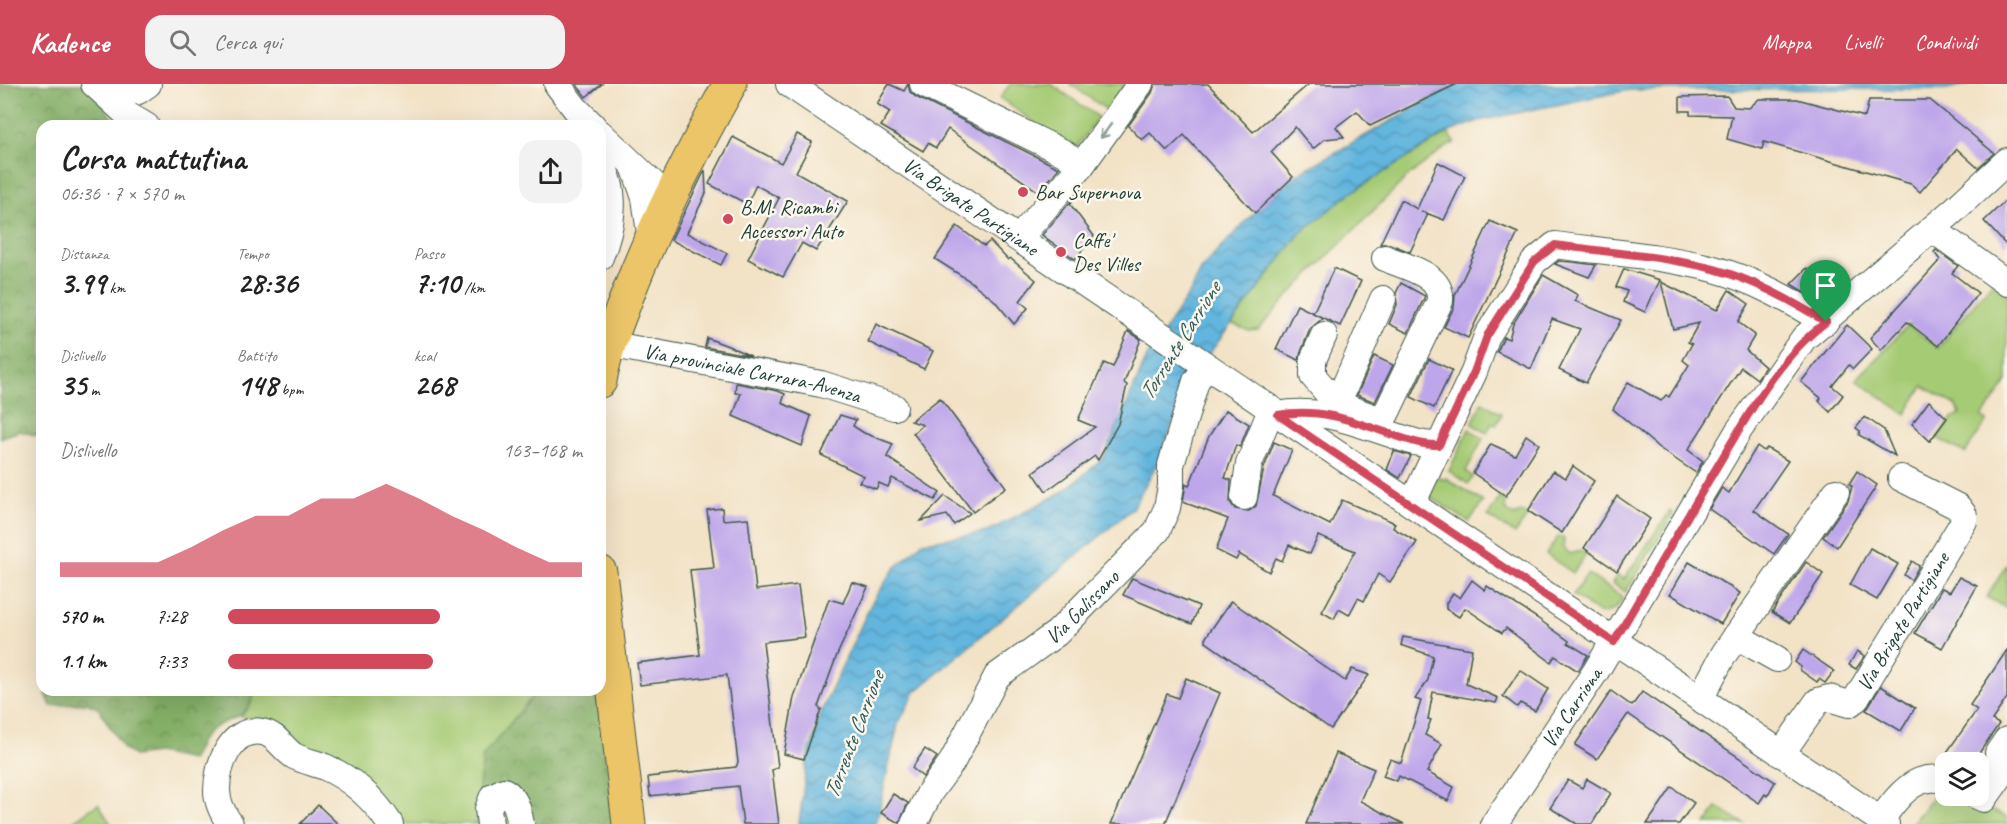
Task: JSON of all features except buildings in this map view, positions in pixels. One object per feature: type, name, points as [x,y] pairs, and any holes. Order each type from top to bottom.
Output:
[{"type":"main road","points":[[690,158],[701,95],[700,84]]},
{"type":"main road","points":[[608,331],[669,200],[730,84]]},
{"type":"main road","points":[[606,624],[629,824]]},
{"type":"street","points":[[94,84],[136,120]]},
{"type":"street","points":[[124,84],[138,91],[148,84]]},
{"type":"street","points":[[540,84],[567,120]]},
{"type":"street","points":[[557,84],[587,120]]},
{"type":"street","name":"Via Brigate Partigiane","points":[[789,84],[1020,237],[1213,372],[1883,822],[1892,804],[1913,784],[1927,778],[1935,779]]},
{"type":"street","points":[[924,84],[1064,153],[1081,166]]},
{"type":"street","points":[[1020,237],[1081,166],[1140,84]]},
{"type":"street","points":[[606,139],[669,200]]},
{"type":"street","name":"Via Carriona","points":[[1494,824],[1614,642],[1751,412],[1804,338],[1826,322],[1848,298],[1932,229],[2007,161]]},
{"type":"street","points":[[634,165],[645,198],[651,240]]},
{"type":"street","points":[[606,177],[613,205],[606,242]]},
{"type":"street","points":[[1932,229],[2007,284]]},
{"type":"street","points":[[1412,504],[1474,372],[1487,336],[1534,262],[1555,245],[1708,280],[1752,282],[1792,301],[1826,322]]},
{"type":"street","points":[[1244,497],[1249,464],[1274,412],[1331,408],[1375,418],[1386,414],[1440,301],[1439,288],[1432,279],[1385,258]]},
{"type":"street","points":[[1331,408],[1383,299]]},
{"type":"street","name":"Via provinciale Carrara-Avenza","points":[[608,331],[821,384],[894,407]]},
{"type":"street","points":[[1324,335],[1311,368],[1331,408],[1413,442],[1439,445]]},
{"type":"street","name":"Via Galissano","points":[[914,824],[930,792],[952,762],[997,676],[1057,633],[1157,531],[1167,508],[1171,486],[1170,465],[1196,381],[1213,372]]},
{"type":"street","name":"Via Brigate Partigiane","points":[[1781,754],[1818,701],[1829,698],[1849,704],[1856,699],[1964,521],[1964,515],[1958,507],[1901,478]]},
{"type":"street","points":[[1700,699],[1736,636],[1836,492]]},
{"type":"street","points":[[1736,636],[1777,659]]},
{"type":"street","points":[[230,824],[221,810],[217,791],[220,768],[228,748],[243,733],[261,731],[277,739],[293,756],[326,768],[362,790],[390,824]]},
{"type":"street","points":[[1989,793],[2001,775],[1998,753],[2007,740]]},
{"type":"street","points":[[489,824],[488,809],[493,796],[504,792],[512,796],[521,824]]},
{"type":"green space","points":[[0,84],[100,84],[102,103],[116,120],[36,120],[36,435],[20,431],[0,438]]},
{"type":"green space","points":[[1010,84],[1051,84],[1098,117],[1074,151],[1000,98]]},
{"type":"green space","points":[[1070,84],[1125,84],[1107,110]]},
{"type":"green space","points":[[1448,133],[1455,142],[1407,177],[1289,295],[1258,330],[1249,331],[1232,324],[1300,233],[1352,192]]},
{"type":"green space","points":[[1992,282],[2007,292],[2007,381],[1982,417],[1987,421],[1965,453],[1937,438],[1952,418],[1960,414],[1956,405],[1923,386],[1906,414],[1856,380],[1908,325],[1938,348]]},
{"type":"green space","points":[[1482,402],[1502,414],[1496,425],[1492,423],[1487,433],[1472,424]]},
{"type":"green space","points":[[1469,429],[1483,439],[1466,471],[1473,477],[1468,484],[1449,471]]},
{"type":"green space","points":[[1436,475],[1444,480],[1446,478],[1483,502],[1469,522],[1424,493]]},
{"type":"green space","points":[[1500,497],[1506,501],[1505,509],[1514,516],[1522,512],[1528,515],[1515,534],[1488,516]]},
{"type":"green space","points":[[1670,511],[1673,514],[1626,592],[1612,583],[1617,575],[1624,579]]},
{"type":"green space","points":[[1559,536],[1564,539],[1563,548],[1571,554],[1580,550],[1586,554],[1573,573],[1546,554]]},
{"type":"green space","points":[[2007,564],[2007,609],[1987,597]]},
{"type":"green space","points":[[1587,574],[1623,597],[1615,610],[1600,614],[1573,595]]},
{"type":"green space","points":[[47,696],[254,696],[252,702],[242,714],[215,727],[205,735],[191,760],[157,753],[134,756],[124,749],[98,708],[87,703],[51,706]]},
{"type":"green space","points":[[253,696],[533,696],[514,720],[494,752],[481,786],[477,824],[398,824],[257,720],[241,717],[252,702]]},
{"type":"green space","points":[[533,696],[598,696],[614,824],[477,824],[477,802],[483,756]]},
{"type":"green space","points":[[1935,794],[1935,806],[1982,806],[2007,817],[2007,824],[1911,824]]},
{"type":"green space","points":[[98,804],[111,824],[69,824]]},
{"type":"green space","points":[[1717,807],[1745,824],[1706,824]]},
{"type":"water","name":"Torrente Carrione","points":[[1456,84],[1970,84],[1946,89],[1629,90],[1478,121],[1447,133],[1352,192],[1300,233],[1190,379],[1158,462],[1132,509],[915,692],[898,724],[876,824],[799,824],[807,761],[822,710],[872,602],[894,569],[923,542],[987,532],[1062,492],[1103,459],[1147,357],[1192,289],[1202,268],[1249,218],[1297,174]]},
{"type":"place","name":"Bar Supernova","points":[[1023,192]]},
{"type":"place","name":"B.M. Ricambi Accessori Auto","points":[[728,219]]},
{"type":"place","name":"Caffe' Des Villes","points":[[1061,252]]},
{"type":"route","points":[[1555,245],[1680,262],[1714,269],[1752,282],[1792,301],[1826,322],[1804,338],[1739,430],[1614,642],[1278,415],[1294,412],[1333,414],[1413,442],[1431,446],[1439,445],[1474,372],[1487,336],[1534,262],[1555,245]]}]
